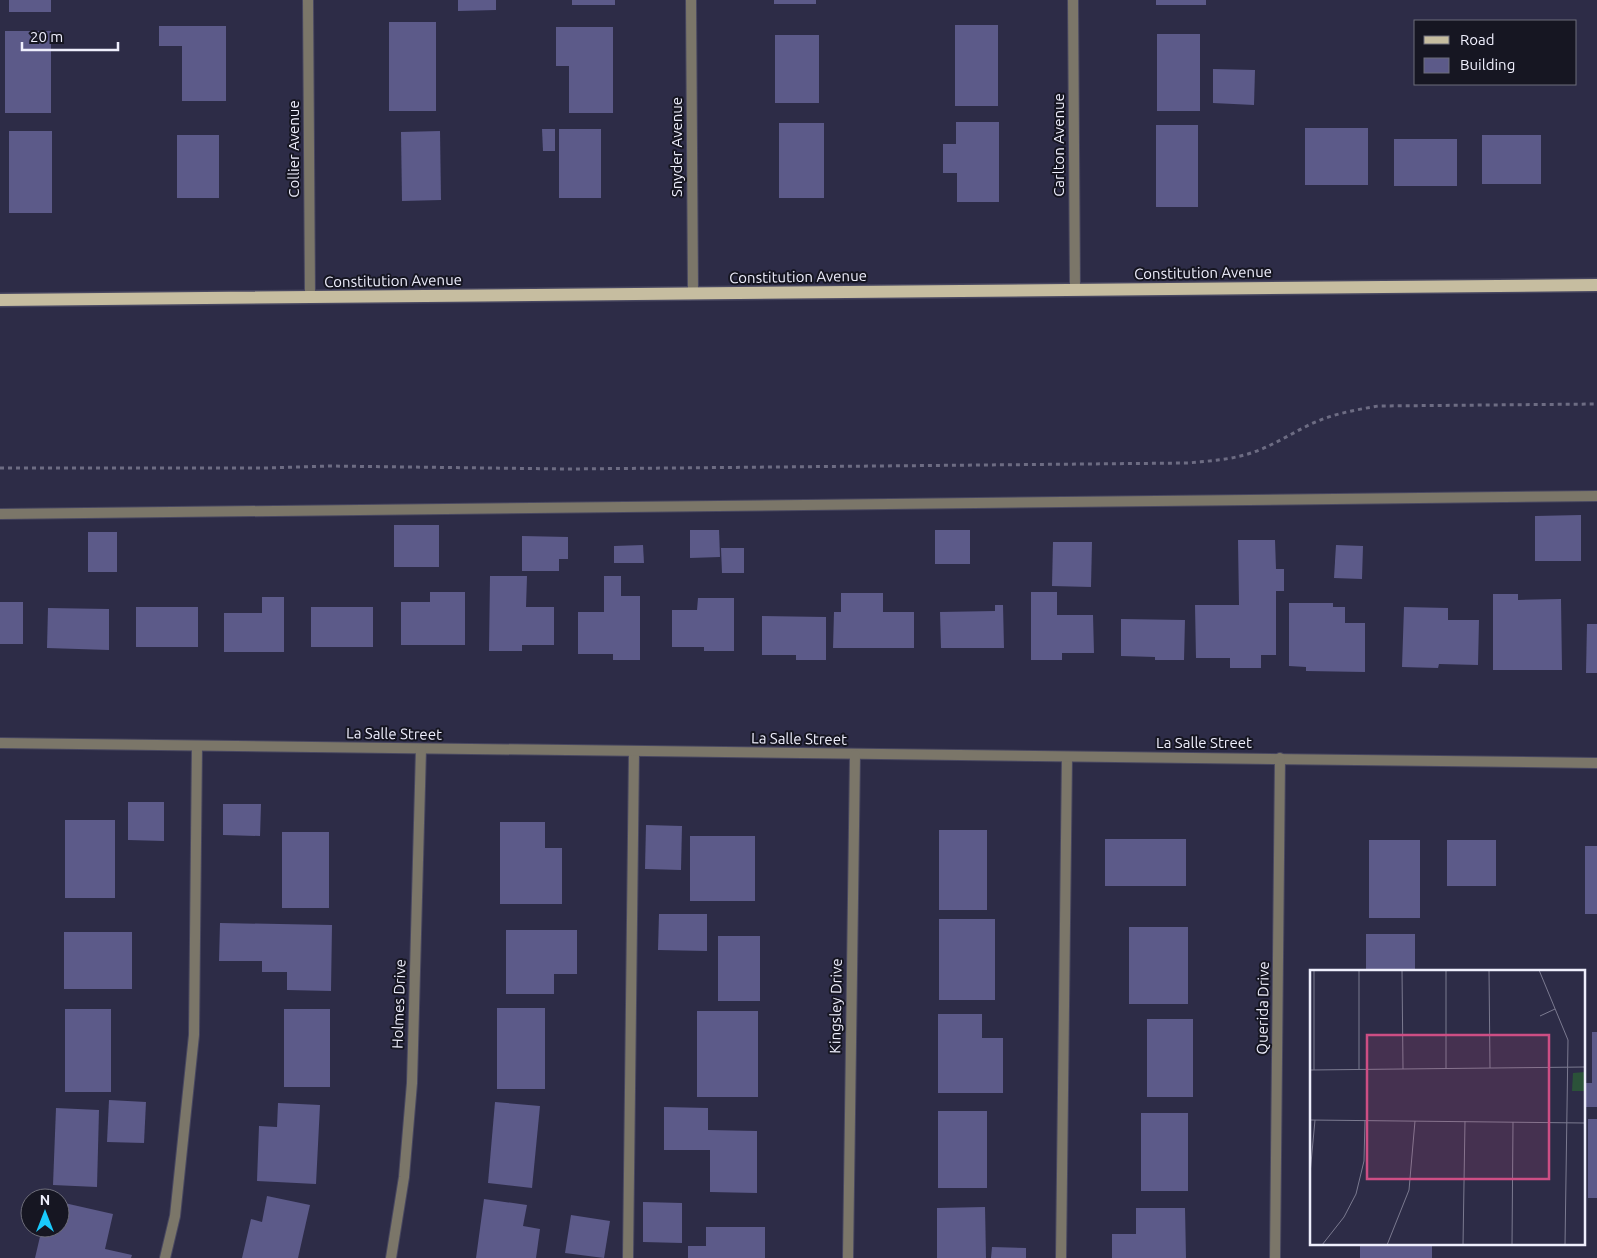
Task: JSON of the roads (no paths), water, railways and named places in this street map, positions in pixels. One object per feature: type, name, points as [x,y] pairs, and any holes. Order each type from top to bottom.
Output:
[{"type":"main road","name":"Constitution Avenue","points":[[0,300],[1597,285]]},
{"type":"street","name":"Collier Avenue","points":[[308,0],[310,298]]},
{"type":"street","name":"Snyder Avenue","points":[[691,0],[693,294]]},
{"type":"street","name":"Carlton Avenue","points":[[1073,0],[1075,290]]},
{"type":"street","points":[[0,514],[1597,496]]},
{"type":"street","name":"La Salle Street","points":[[0,743],[1597,763]]},
{"type":"street","points":[[165,1258],[175,1216],[194,1035],[197,746]]},
{"type":"street","name":"Holmes Drive","points":[[391,1258],[404,1176],[412,1083],[421,749]]},
{"type":"street","points":[[628,1258],[634,752]]},
{"type":"street","name":"Kingsley Drive","points":[[848,1258],[855,754]]},
{"type":"street","points":[[1061,1258],[1067,757]]},
{"type":"street","name":"Querida Drive","points":[[1275,1258],[1280,758]]}]
